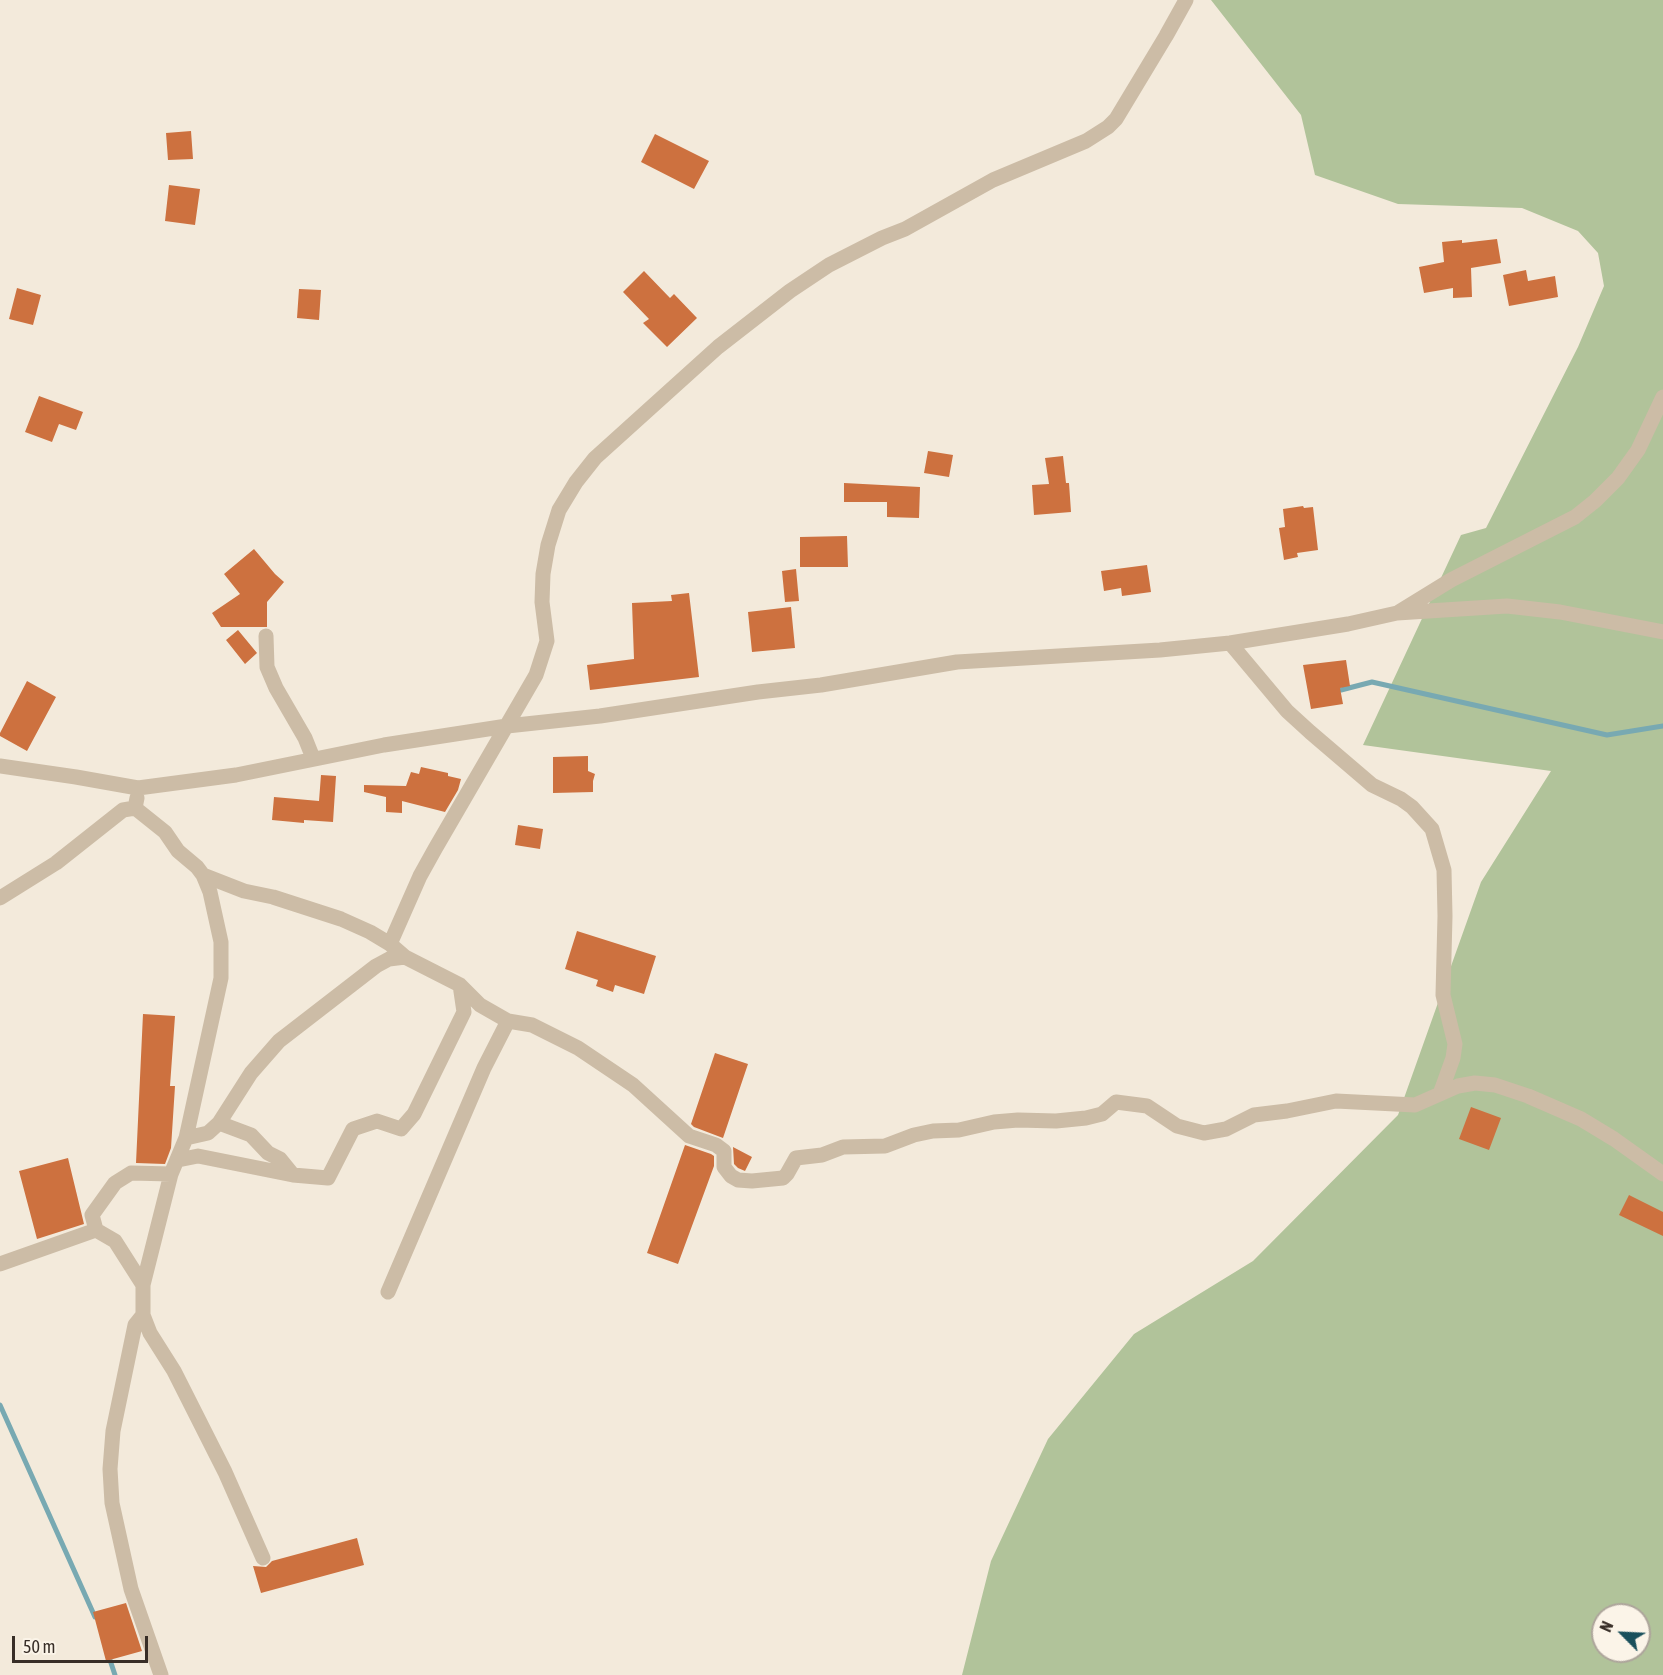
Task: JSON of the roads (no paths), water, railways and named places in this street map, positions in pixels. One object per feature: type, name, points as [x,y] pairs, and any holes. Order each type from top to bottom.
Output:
[{"type":"street","points":[[390,944],[435,849],[536,675],[547,642],[542,602],[543,574],[548,545],[559,510],[595,458],[727,340],[790,291],[829,265],[864,246],[914,224],[993,180],[1086,141],[1108,127],[1116,119],[1186,0]]},
{"type":"street","points":[[1397,613],[1451,580],[1575,517],[1595,501],[1618,478],[1638,450],[1663,397]]},
{"type":"street","points":[[0,766],[138,788],[236,775],[384,745],[507,726],[600,716],[758,692],[821,685],[957,662],[1160,650],[1230,643],[1348,624],[1397,613],[1507,606],[1560,612],[1663,632]]},
{"type":"street","points":[[266,636],[267,667],[282,699],[305,738],[313,758]]},
{"type":"street","points":[[1230,643],[1287,711],[1372,785],[1412,807],[1432,829],[1441,853],[1444,870],[1442,985],[1455,1044],[1451,1065],[1440,1094]]},
{"type":"street","points":[[135,808],[138,788]]},
{"type":"street","points":[[0,898],[56,863],[123,810],[135,808],[165,832],[178,851],[197,867],[210,892],[221,942],[222,978],[186,1138],[171,1174],[143,1285],[143,1315],[150,1333],[174,1371],[225,1472],[263,1558]]},
{"type":"street","points":[[203,875],[244,891],[273,897],[341,919],[390,944],[405,957],[460,985],[480,1005],[508,1021],[532,1025],[578,1048],[633,1085],[689,1136],[716,1145],[724,1151],[724,1167],[731,1176],[738,1180],[783,1178],[796,1158],[822,1155],[843,1147],[885,1146],[914,1135],[933,1131],[959,1130],[994,1122],[1086,1118],[1102,1114],[1116,1102],[1147,1106],[1177,1126],[1204,1132],[1226,1129],[1254,1115],[1336,1101],[1415,1105],[1458,1086],[1475,1083],[1495,1085],[1528,1096],[1581,1119],[1663,1174]]},
{"type":"street","points":[[186,1138],[208,1133],[219,1123],[251,1073],[279,1041],[376,966],[389,959],[405,957]]},
{"type":"street","points":[[178,1160],[198,1156],[293,1175],[328,1178],[353,1129],[377,1121],[401,1129],[414,1114],[464,1012],[460,985]]},
{"type":"street","points":[[388,1292],[484,1068],[508,1021]]},
{"type":"street","points":[[219,1123],[251,1135],[268,1154],[280,1159],[293,1175]]},
{"type":"street","points":[[143,1285],[115,1241],[96,1230],[92,1215],[114,1183],[131,1173],[171,1174]]},
{"type":"street","points":[[0,1264],[96,1230]]},
{"type":"street","points":[[143,1315],[135,1325],[113,1431],[110,1469],[112,1503],[131,1589],[161,1675]]},
{"type":"waterway","points":[[1341,690],[1372,682],[1607,735],[1663,726]]},
{"type":"waterway","points":[[0,1405],[95,1617]]},
{"type":"waterway","points":[[108,1654],[115,1675]]}]
